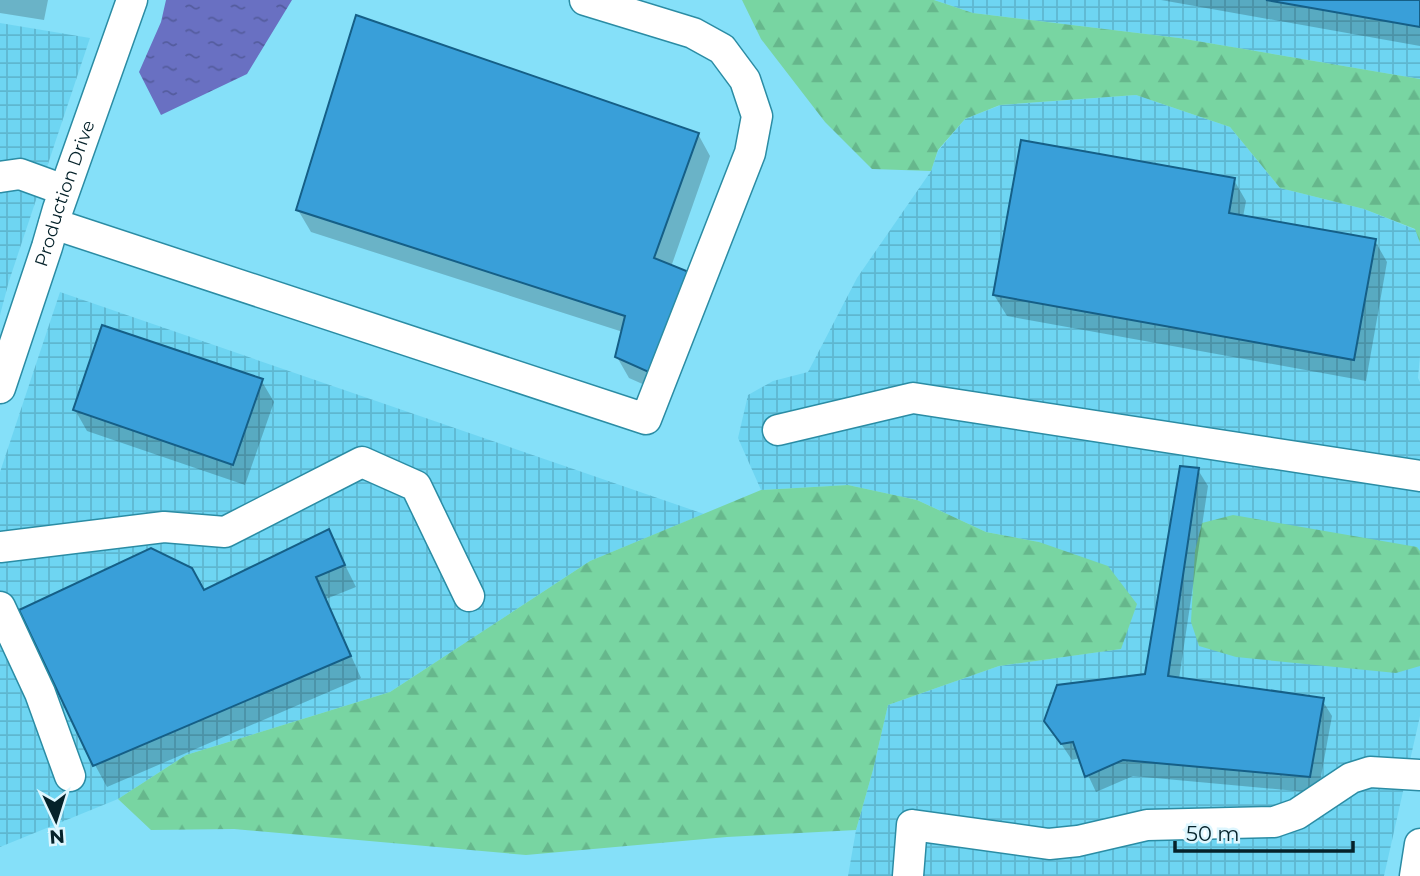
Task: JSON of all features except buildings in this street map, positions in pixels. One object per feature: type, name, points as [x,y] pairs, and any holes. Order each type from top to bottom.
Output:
[{"type":"street","name":"Production Drive","points":[[0,388],[64,190],[132,0]]},
{"type":"street","points":[[54,224],[646,419],[750,153],[757,116],[744,80],[722,49],[693,33],[585,0]]},
{"type":"street","points":[[0,177],[20,174],[64,190]]},
{"type":"street","points":[[778,430],[913,398],[1420,476]]},
{"type":"street","points":[[0,547],[164,527],[225,532],[362,462],[416,486],[469,596]]},
{"type":"street","points":[[0,607],[40,694],[70,776]]},
{"type":"street","points":[[908,876],[912,825],[1049,844],[1078,841],[1147,825],[1275,822],[1297,814],[1351,778],[1370,772],[1420,775]]},
{"type":"street","points":[[1415,876],[1420,844]]},
{"type":"shaded area","points":[[934,0],[1420,0],[1420,79],[1179,38],[973,13]]},
{"type":"shaded area","points":[[0,23],[90,38],[0,315]]},
{"type":"shaded area","points":[[1136,95],[1230,127],[1280,188],[1364,209],[1416,230],[1420,243],[1420,716],[1384,876],[848,876],[856,830],[888,705],[999,666],[1121,649],[1039,542],[986,532],[917,500],[848,485],[761,490],[738,438],[748,395],[773,381],[808,372],[857,278],[931,171],[938,151],[965,119],[1001,105]]},
{"type":"shaded area","points":[[60,292],[704,514],[590,561],[390,692],[186,755],[118,799],[0,847],[0,472]]},
{"type":"green space","points":[[742,0],[934,0],[973,13],[1179,38],[1420,79],[1420,243],[1415,229],[1364,209],[1280,188],[1230,127],[1136,95],[1000,105],[965,119],[938,150],[931,171],[872,169],[825,122],[761,39]]},
{"type":"green space","points":[[848,485],[917,500],[986,532],[1039,542],[1108,566],[1137,604],[1121,649],[999,666],[888,705],[856,830],[727,837],[526,855],[234,829],[151,830],[118,799],[186,755],[390,692],[590,561],[761,490]]},
{"type":"green space","points":[[1233,515],[1417,547],[1420,551],[1420,666],[1396,673],[1236,657],[1199,646],[1191,622],[1195,551],[1202,523]]},
{"type":"water","points":[[166,0],[292,0],[247,74],[161,115],[139,72],[161,22]]}]
